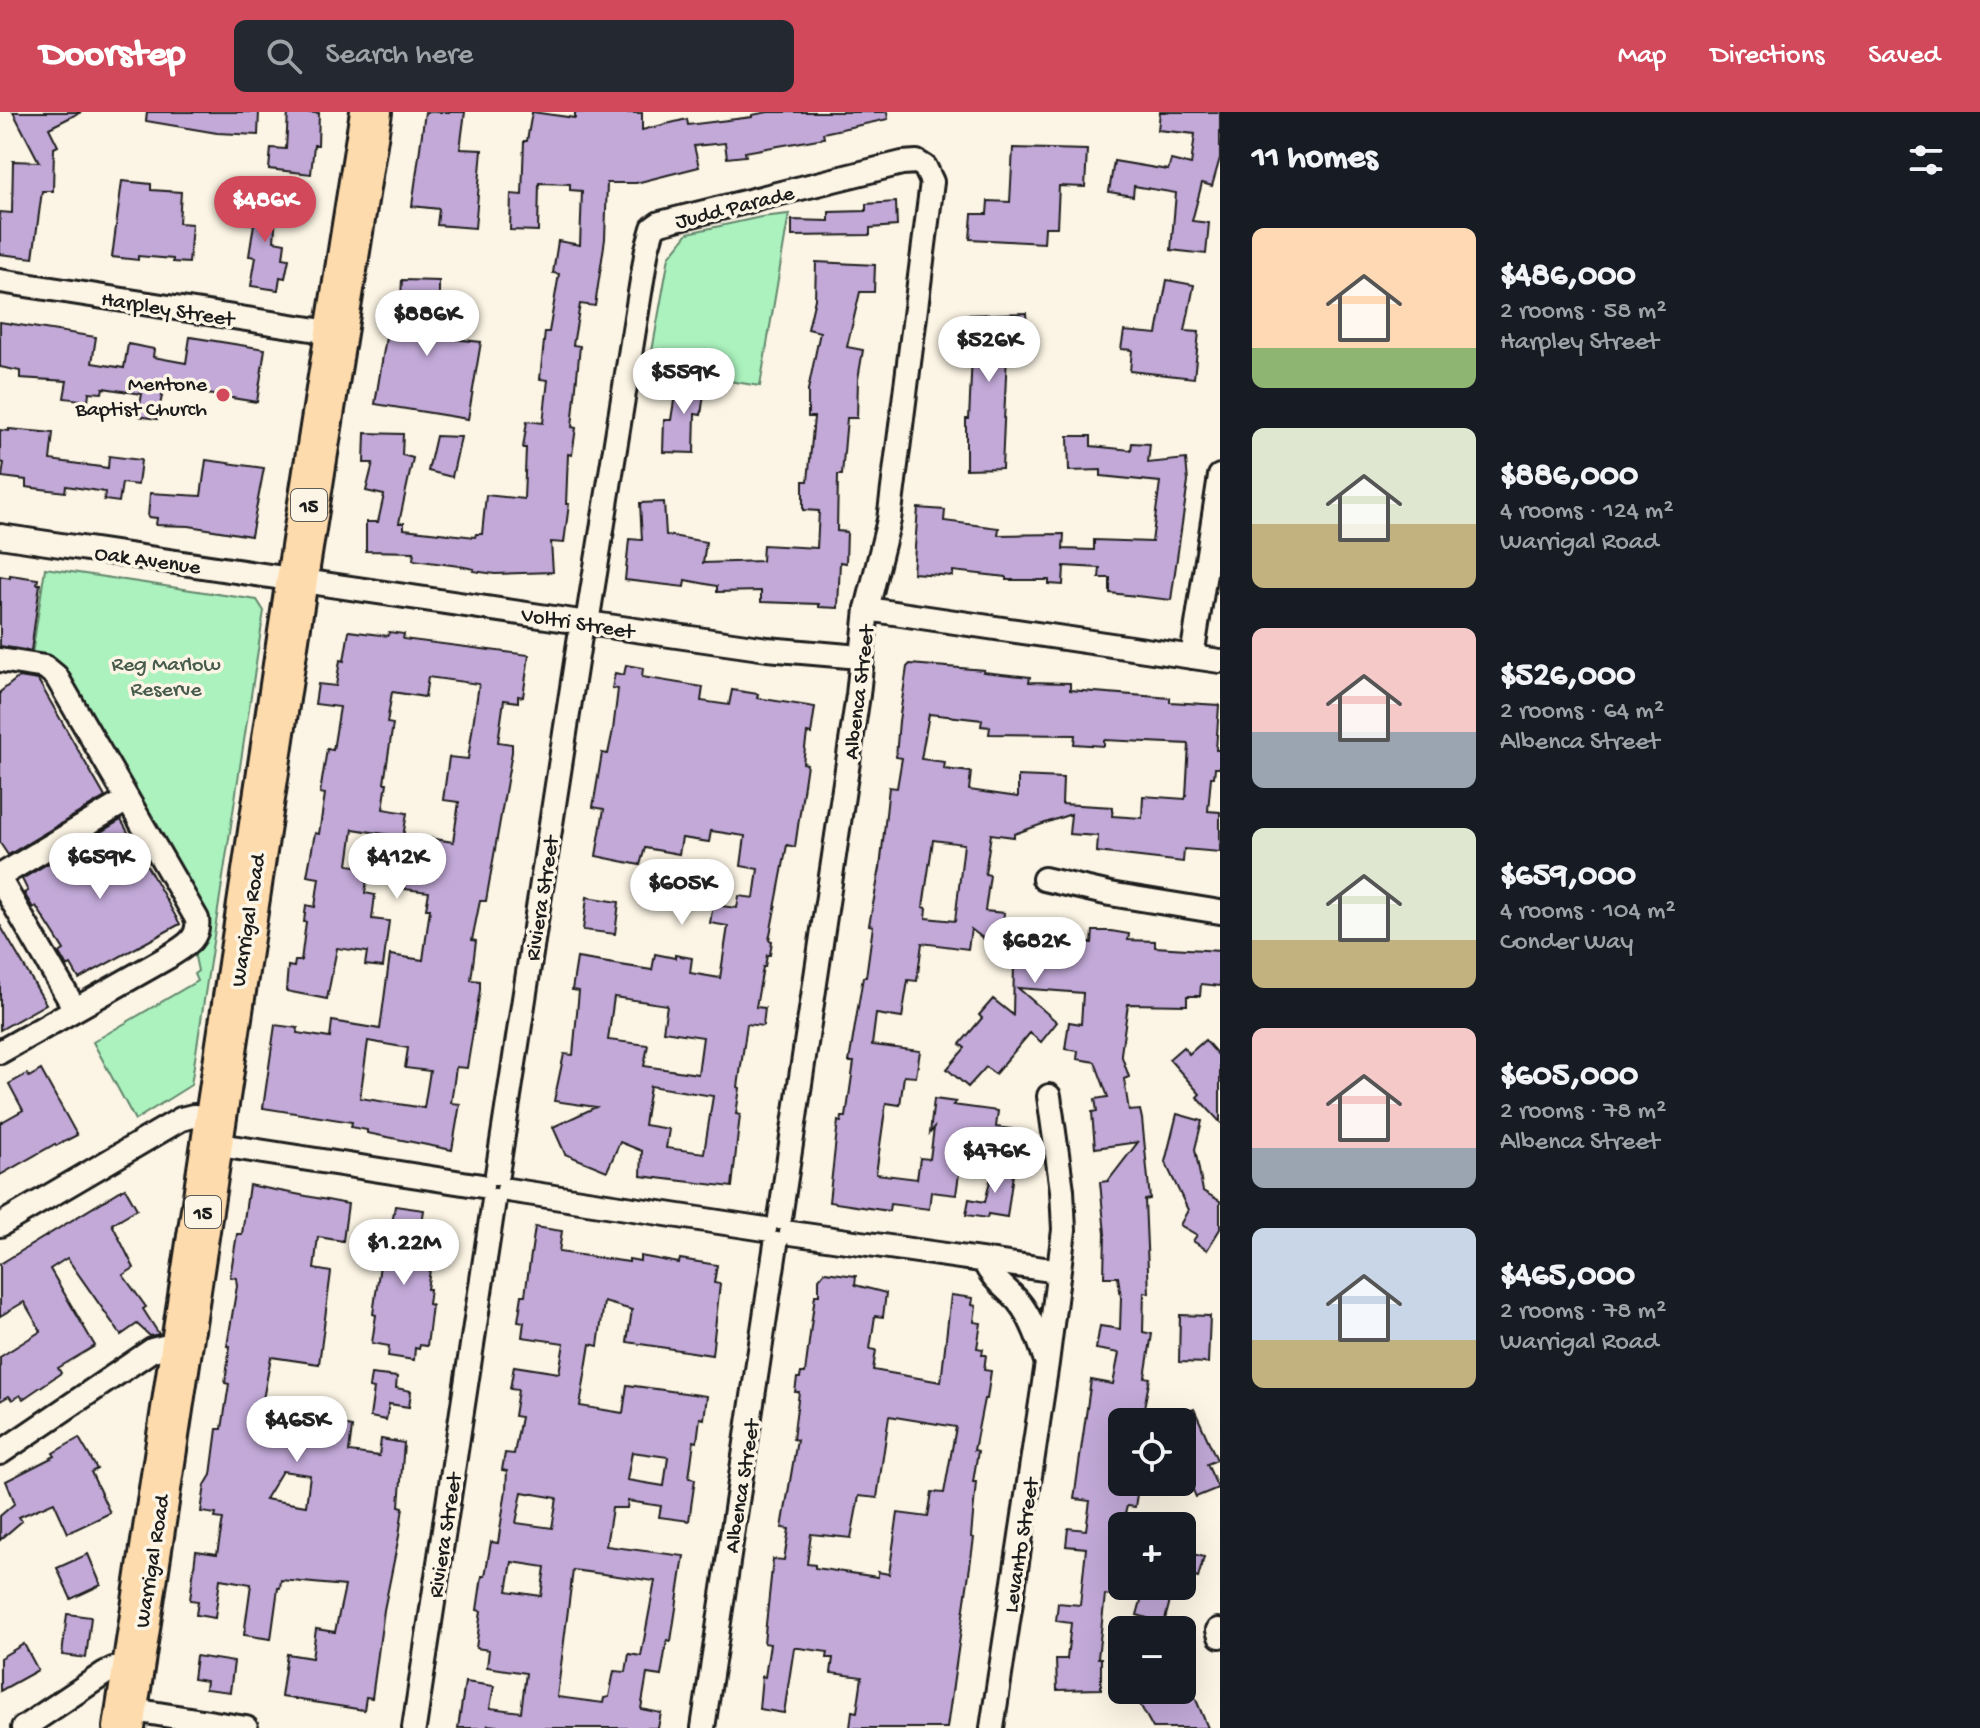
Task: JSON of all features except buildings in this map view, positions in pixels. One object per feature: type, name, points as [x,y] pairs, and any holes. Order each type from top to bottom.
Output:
[{"type":"highway","name":"Warrigal Road","points":[[126,1719],[297,579],[371,112]]},
{"type":"street","name":"Judd Parade","points":[[585,623],[653,228],[660,223],[902,163],[917,162],[925,167]]},
{"type":"street","name":"Albenca Street","points":[[703,1728],[858,695],[867,609],[889,520],[932,182],[925,167]]},
{"type":"street","name":"Harpley Street","points":[[0,281],[337,333]]},
{"type":"street","points":[[1192,657],[1220,476]]},
{"type":"street","name":"Oak Avenue","points":[[0,536],[297,579]]},
{"type":"street","name":"Voltri Street","points":[[297,579],[767,649],[860,657]]},
{"type":"street","points":[[867,609],[1220,661]]},
{"type":"street","name":"Riviera Street","points":[[414,1728],[495,1187],[585,623]]},
{"type":"street","points":[[0,660],[50,670],[197,919],[197,933],[192,941],[0,1052]]},
{"type":"street","points":[[75,1009],[0,878],[127,800]]},
{"type":"street","points":[[1044,879],[1110,894],[1220,912]]},
{"type":"street","name":"Levanto Street","points":[[992,1728],[1047,1363],[1064,1213],[1049,1096]]},
{"type":"street","points":[[0,1225],[181,1119],[193,1116],[217,1119],[220,1098]]},
{"type":"street","points":[[213,1144],[985,1263],[1058,1271]]},
{"type":"street","points":[[985,1263],[990,1274],[1020,1304],[1037,1334],[1047,1363]]},
{"type":"street","points":[[1020,1304],[1042,1305],[1055,1299]]},
{"type":"street","points":[[0,1453],[152,1350],[164,1347],[182,1349]]},
{"type":"street","points":[[23,1728],[105,1673],[117,1669],[133,1670]]},
{"type":"street","points":[[126,1719],[246,1728]]},
{"type":"green space","points":[[789,214],[760,386],[649,368],[669,257],[688,233]]},
{"type":"green space","name":"Reg Marlow Reserve","points":[[45,568],[257,600],[264,611],[191,1085],[135,1120],[93,1042],[197,981],[194,952],[201,940],[32,655]]},
{"type":"place","name":"Mentone Baptist Church","points":[[223,395]]}]
